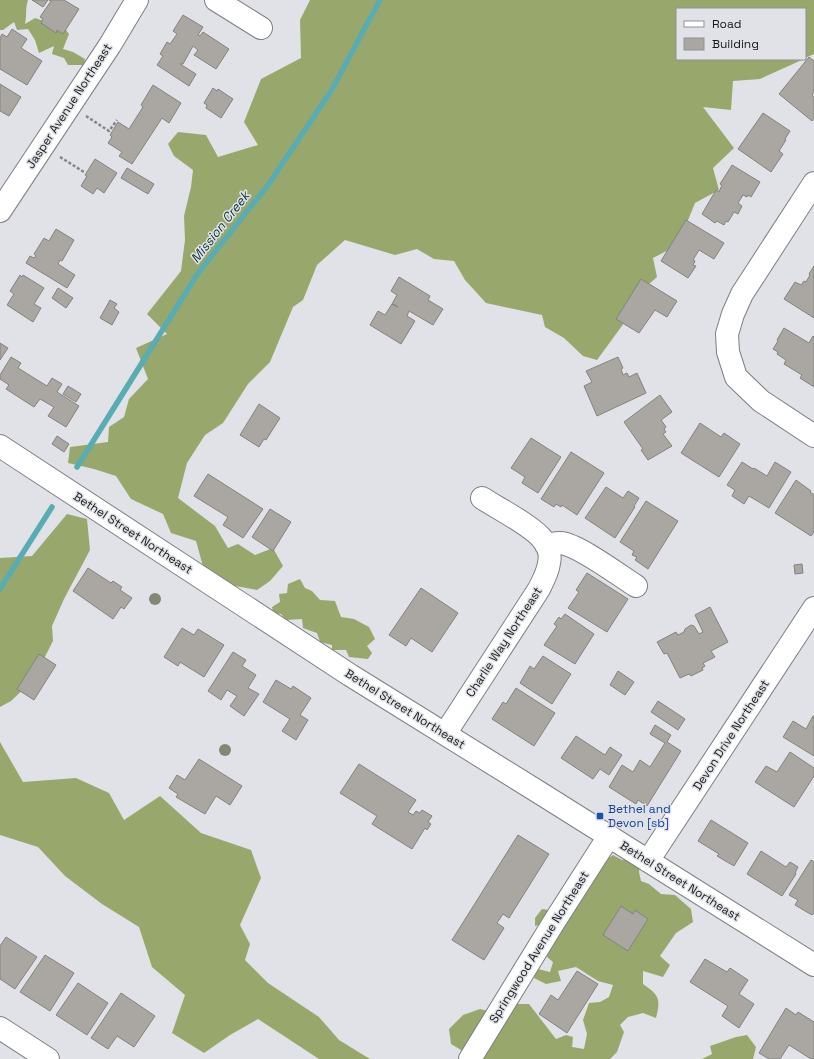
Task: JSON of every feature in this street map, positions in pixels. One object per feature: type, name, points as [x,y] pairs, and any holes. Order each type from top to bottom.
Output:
[{"type":"street","name":"Jasper Avenue Northeast","points":[[0,211],[110,45],[137,0]]},
{"type":"street","points":[[216,0],[261,28]]},
{"type":"street","points":[[814,183],[742,294],[733,314],[727,334],[728,352],[736,377],[761,401],[814,436]]},
{"type":"street","name":"Bethel Street Northeast","points":[[0,446],[350,675],[814,965]]},
{"type":"street","points":[[482,498],[533,530],[543,540],[546,546],[561,543],[572,547],[595,559],[636,586]]},
{"type":"street","name":"Charlie Way Northeast","points":[[445,734],[539,589],[550,562],[549,552],[546,546]]},
{"type":"street","name":"Devon Drive Northeast","points":[[648,861],[814,608]]},
{"type":"street","name":"Springwood Avenue Northeast","points":[[470,1059],[609,836]]},
{"type":"street","points":[[3,1038],[48,1059]]},
{"type":"path","points":[[81,113],[109,131],[117,120]]},
{"type":"path","points":[[55,154],[84,172]]},
{"type":"green space","points":[[0,0],[28,0],[25,24],[35,18],[44,21],[60,22],[69,34],[63,49],[73,52],[85,59],[84,65],[68,65],[64,58],[52,54],[54,46],[39,53],[35,40],[28,29],[17,30],[14,22],[3,30],[0,30]]},
{"type":"green space","points":[[310,0],[814,0],[814,54],[806,58],[806,8],[676,8],[676,60],[802,60],[760,79],[733,81],[731,110],[703,107],[734,148],[713,168],[719,190],[695,203],[678,245],[653,258],[657,277],[639,293],[627,319],[597,360],[583,356],[564,338],[545,327],[542,315],[486,303],[465,280],[454,261],[434,259],[417,249],[395,255],[345,240],[317,265],[303,300],[293,307],[270,362],[248,384],[223,423],[205,435],[187,463],[178,498],[215,526],[228,548],[238,544],[255,555],[273,548],[283,566],[270,581],[257,590],[230,585],[204,570],[196,541],[171,533],[163,514],[131,499],[116,476],[68,463],[70,447],[108,442],[109,427],[124,417],[129,399],[148,379],[136,348],[167,334],[147,314],[181,271],[185,240],[184,216],[191,187],[193,170],[174,156],[168,144],[178,132],[206,135],[218,157],[258,145],[244,122],[261,79],[301,58],[300,20]]},
{"type":"green space","points":[[67,514],[87,519],[90,550],[64,599],[52,626],[53,641],[33,680],[11,701],[0,707],[0,558],[32,556]]},
{"type":"green space","points":[[300,579],[305,588],[312,591],[320,600],[335,601],[341,617],[354,619],[369,627],[375,639],[367,646],[372,653],[368,659],[349,657],[346,650],[332,650],[332,645],[320,642],[317,633],[303,628],[302,619],[286,620],[281,614],[273,613],[272,607],[280,602],[279,594],[287,593],[288,584]]},
{"type":"green space","points":[[0,742],[23,782],[76,778],[109,793],[124,820],[160,796],[201,833],[251,850],[261,878],[240,925],[250,944],[245,960],[268,983],[319,1017],[339,1040],[370,1059],[319,1059],[258,1019],[230,1035],[204,1053],[172,1033],[185,995],[152,967],[139,927],[102,904],[65,876],[38,847],[0,835]]},
{"type":"green space","points":[[613,855],[622,860],[630,859],[640,864],[639,872],[641,881],[649,884],[661,894],[675,895],[691,909],[693,922],[676,933],[660,956],[670,965],[663,977],[643,971],[643,984],[652,991],[657,998],[658,1006],[656,1018],[643,1013],[628,1017],[620,1025],[624,1032],[617,1052],[610,1059],[473,1059],[478,1055],[461,1050],[451,1044],[449,1029],[463,1015],[480,1009],[492,1012],[510,1004],[529,1004],[556,1039],[566,1035],[573,1037],[572,1047],[584,1049],[587,1034],[583,1020],[589,1003],[600,1002],[609,997],[613,985],[598,981],[576,967],[558,971],[561,981],[546,984],[534,978],[538,969],[550,972],[553,962],[547,957],[550,948],[544,924],[535,926],[535,918],[542,909],[549,910],[595,867]]},
{"type":"green space","points":[[747,1035],[756,1047],[753,1059],[702,1059],[712,1054],[710,1046],[736,1037]]},
{"type":"building","points":[[32,0],[48,0],[43,7]]},
{"type":"building","points":[[49,0],[64,0],[79,9],[63,34],[57,30],[56,33],[41,23],[43,19],[40,17],[51,1]]},
{"type":"building","points":[[183,15],[203,27],[198,35],[200,36],[203,32],[229,49],[216,69],[194,55],[198,50],[193,46],[183,64],[180,64],[196,74],[189,86],[157,65],[163,56],[160,54],[167,42],[170,44],[177,34],[173,31]]},
{"type":"building","points":[[12,29],[27,39],[21,48],[42,61],[27,85],[0,69],[0,38],[2,34],[7,37]]},
{"type":"building","points":[[809,57],[814,61],[814,91],[812,95],[814,97],[814,118],[812,121],[779,94]]},
{"type":"building","points":[[0,84],[21,97],[9,116],[0,111]]},
{"type":"building","points":[[153,85],[181,103],[169,123],[162,118],[132,164],[119,156],[122,152],[108,143],[112,137],[110,135],[118,122],[129,129],[143,107],[141,105]]},
{"type":"building","points":[[213,88],[217,91],[218,89],[233,99],[221,118],[206,108],[207,105],[204,103]]},
{"type":"building","points":[[763,113],[790,131],[779,151],[783,154],[771,172],[738,149]]},
{"type":"building","points":[[95,159],[117,173],[104,193],[97,188],[93,194],[81,186],[87,176],[85,175]]},
{"type":"building","points":[[732,165],[760,182],[751,197],[748,195],[747,197],[743,195],[738,203],[742,206],[738,214],[734,212],[728,222],[726,221],[724,225],[717,221],[715,223],[702,214],[716,190],[719,192],[722,185],[720,184]]},
{"type":"building","points":[[127,168],[154,184],[148,194],[121,178]]},
{"type":"building","points":[[686,220],[724,243],[714,259],[699,250],[693,260],[695,261],[693,265],[696,266],[688,278],[661,261]]},
{"type":"building","points":[[56,229],[74,240],[62,261],[60,260],[58,264],[75,275],[67,288],[26,263],[30,256],[34,258],[36,256],[34,254],[44,238],[49,241]]},
{"type":"building","points":[[814,266],[814,318],[784,299],[795,282],[801,285],[804,281],[806,282]]},
{"type":"building","points":[[20,275],[22,277],[23,275],[44,288],[34,304],[41,308],[33,322],[7,305],[14,294],[10,291]]},
{"type":"building","points":[[399,277],[430,296],[428,300],[443,309],[433,325],[409,311],[407,316],[415,321],[401,344],[370,325],[378,311],[385,315],[397,295],[391,291]]},
{"type":"building","points":[[641,279],[677,301],[667,317],[655,310],[639,333],[616,319]]},
{"type":"building","points":[[58,288],[73,298],[66,308],[52,298]]},
{"type":"building","points":[[110,300],[117,304],[114,308],[119,312],[112,325],[100,318]]},
{"type":"building","points":[[784,328],[809,343],[813,336],[814,337],[814,387],[800,378],[802,375],[784,364],[786,360],[777,354],[778,352],[773,349]]},
{"type":"building","points":[[0,343],[8,348],[0,360]]},
{"type":"building","points":[[11,357],[21,363],[18,368],[47,386],[52,378],[62,384],[57,392],[79,406],[66,427],[48,416],[54,407],[40,399],[34,407],[6,389],[9,385],[0,379],[0,375]]},
{"type":"building","points":[[618,357],[623,368],[621,369],[623,375],[627,373],[629,377],[637,373],[646,393],[597,416],[584,386],[592,382],[586,371]]},
{"type":"building","points":[[68,386],[81,394],[76,402],[63,394]]},
{"type":"building","points":[[660,395],[672,412],[661,420],[666,427],[664,429],[666,432],[663,434],[672,446],[648,460],[641,450],[643,449],[624,422]]},
{"type":"building","points":[[259,404],[280,418],[266,440],[264,439],[259,447],[240,435]]},
{"type":"building","points":[[700,423],[721,437],[724,433],[740,444],[719,477],[681,453]]},
{"type":"building","points":[[57,436],[69,444],[64,452],[52,444]]},
{"type":"building","points":[[531,438],[561,457],[538,493],[522,483],[525,477],[511,468]]},
{"type":"building","points":[[571,452],[604,473],[577,515],[562,505],[561,507],[556,504],[554,507],[541,499]]},
{"type":"building","points":[[742,462],[767,476],[775,462],[791,472],[769,508],[749,496],[744,504],[732,496],[735,490],[727,485]]},
{"type":"building","points":[[208,474],[263,509],[243,538],[223,525],[228,517],[194,496]]},
{"type":"building","points":[[796,480],[814,495],[814,532],[811,536],[775,513]]},
{"type":"building","points":[[606,487],[623,498],[628,491],[639,498],[634,506],[635,507],[615,538],[585,518]]},
{"type":"building","points":[[646,501],[678,521],[648,569],[635,560],[637,557],[632,555],[634,551],[620,542]]},
{"type":"building","points":[[270,509],[291,522],[273,551],[252,537]]},
{"type":"building","points":[[802,564],[803,573],[795,574],[794,565]]},
{"type":"building","points":[[88,568],[111,583],[113,581],[122,587],[120,590],[132,598],[124,609],[121,607],[113,619],[73,591]]},
{"type":"building","points":[[587,573],[628,599],[607,632],[568,608],[579,592],[576,590]]},
{"type":"building","points":[[421,588],[458,613],[432,652],[411,638],[406,646],[389,635]]},
{"type":"building","points":[[710,607],[728,642],[711,651],[715,657],[703,663],[705,666],[702,668],[703,670],[691,676],[689,674],[680,678],[667,653],[664,654],[657,642],[676,632],[678,635],[684,632],[685,629],[691,625],[694,626],[699,634],[703,632],[695,615]]},
{"type":"building","points":[[565,614],[594,634],[575,664],[544,645],[557,626],[554,624],[559,617],[561,619]]},
{"type":"building","points":[[182,628],[194,635],[198,629],[224,645],[204,677],[180,662],[178,666],[164,657]]},
{"type":"building","points":[[233,652],[246,660],[242,666],[256,675],[248,688],[259,694],[244,716],[230,706],[237,696],[227,690],[221,700],[208,691]]},
{"type":"building","points":[[39,654],[56,665],[34,700],[17,689]]},
{"type":"building","points":[[543,656],[571,674],[552,704],[520,683],[530,666],[534,669]]},
{"type":"building","points":[[618,671],[634,682],[625,695],[610,685]]},
{"type":"building","points":[[276,680],[291,689],[293,686],[311,698],[300,715],[308,720],[296,740],[282,731],[290,719],[263,702]]},
{"type":"building","points":[[516,688],[555,713],[534,746],[492,719],[503,702],[506,704]]},
{"type":"building","points":[[658,701],[685,719],[678,730],[651,712]]},
{"type":"building","points":[[813,716],[814,756],[783,737],[793,721],[806,729]]},
{"type":"building","points":[[655,725],[671,735],[667,742],[681,751],[647,806],[638,800],[636,804],[609,787],[622,765],[633,772],[640,760],[650,767],[665,743],[650,734]]},
{"type":"building","points":[[576,736],[605,755],[610,747],[622,755],[609,775],[600,769],[593,779],[561,758]]},
{"type":"building","points":[[790,752],[814,768],[814,776],[794,807],[755,782],[766,766],[777,772]]},
{"type":"building","points":[[199,759],[242,786],[230,805],[216,796],[205,814],[176,797],[178,794],[169,788],[177,775],[185,780]]},
{"type":"building","points":[[359,764],[416,800],[408,812],[413,815],[416,811],[420,813],[422,810],[432,816],[428,822],[431,824],[427,830],[425,828],[412,849],[372,824],[377,816],[340,793]]},
{"type":"building","points":[[711,820],[748,843],[734,866],[717,856],[719,854],[698,841]]},
{"type":"building","points":[[518,835],[549,854],[509,918],[503,914],[497,923],[504,928],[484,960],[452,940]]},
{"type":"building","points":[[761,851],[786,867],[790,862],[798,867],[795,873],[796,874],[782,896],[747,874]]},
{"type":"building","points":[[811,860],[814,862],[814,913],[812,915],[795,905],[798,900],[789,895]]},
{"type":"building","points":[[621,906],[633,914],[635,910],[648,919],[628,951],[603,935]]},
{"type":"building","points":[[6,937],[37,957],[15,989],[0,979],[0,946]]},
{"type":"building","points":[[45,955],[74,973],[50,1011],[20,992]]},
{"type":"building","points":[[705,959],[727,972],[730,968],[748,980],[739,994],[754,1004],[739,1028],[722,1016],[728,1006],[690,982]]},
{"type":"building","points":[[577,971],[598,984],[567,1033],[539,1014],[551,995],[558,1000]]},
{"type":"building","points":[[78,983],[108,1003],[87,1035],[56,1015]]},
{"type":"building","points":[[121,993],[155,1016],[134,1047],[117,1036],[108,1049],[91,1038]]},
{"type":"building","points":[[786,1008],[796,1015],[798,1012],[814,1022],[814,1059],[811,1059],[789,1045],[780,1059],[769,1059],[759,1053]]},
{"type":"waterway","name":"Mission Creek","points":[[77,467],[198,273],[268,185],[331,91],[380,0]]},
{"type":"waterway","name":"Mission Creek","points":[[0,589],[52,507]]},
{"type":"place","name":"Bethel and Devon [sb]","points":[[600,816]]}]
